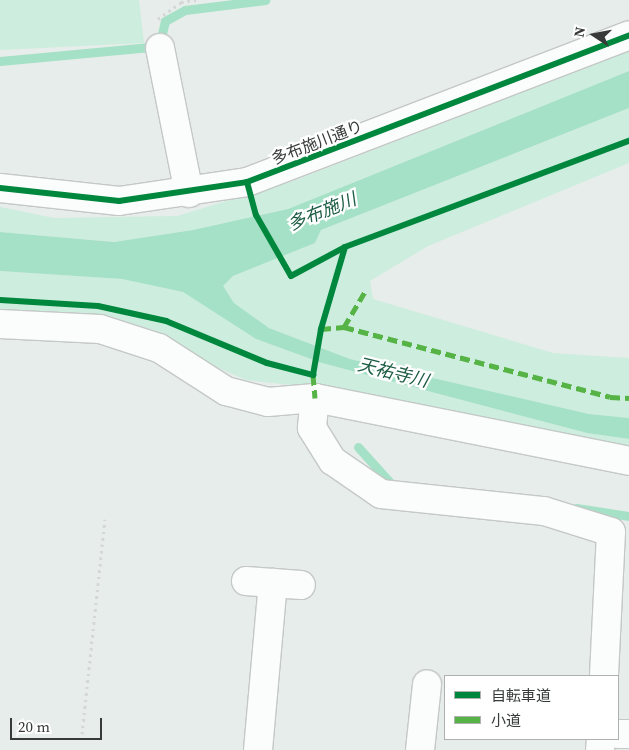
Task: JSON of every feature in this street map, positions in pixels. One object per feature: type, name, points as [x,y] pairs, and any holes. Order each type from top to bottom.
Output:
[{"type":"street","name":"多布施川通り","points":[[0,188],[119,201],[189,193],[247,182],[278,172],[629,35]]},
{"type":"street","points":[[160,48],[189,193]]},
{"type":"street","points":[[0,324],[100,329],[159,348],[226,391],[268,402],[314,386],[629,461]]},
{"type":"street","points":[[314,386],[312,428],[333,462],[381,494],[544,511],[611,532],[604,675]]},
{"type":"street","points":[[258,750],[260,582],[301,585]]},
{"type":"street","points":[[420,750],[427,684]]},
{"type":"path","points":[[157,20],[181,2],[196,0]]},
{"type":"path","points":[[287,269],[291,276],[346,247],[629,141]]},
{"type":"path","points":[[314,386],[321,329],[346,247]]},
{"type":"path","points":[[82,734],[105,519]]},
{"type":"shaded area","points":[[0,0],[139,0],[144,43],[0,50]]},
{"type":"shaded area","points":[[629,51],[629,71],[288,209],[193,230],[114,242],[0,232],[0,207],[54,218],[177,216],[296,180]]},
{"type":"shaded area","points":[[629,108],[629,163],[428,246],[370,281],[373,299],[553,353],[629,358],[629,418],[589,414],[350,359],[269,328],[234,303],[222,286],[233,276],[315,243],[321,230]]},
{"type":"shaded area","points":[[0,271],[122,279],[183,292],[256,339],[322,363],[587,433],[629,439],[629,455],[336,390],[246,380],[101,317],[0,315]]},
{"type":"water","points":[[629,71],[629,108],[321,230],[315,243],[233,276],[223,286],[234,303],[269,328],[350,359],[589,414],[629,418],[629,439],[587,433],[322,363],[256,339],[183,292],[122,279],[0,271],[0,232],[114,242],[193,230],[288,209]]},
{"type":"waterway","points":[[0,61],[150,47],[161,38],[165,21],[185,10],[265,0]]},
{"type":"waterway","points":[[358,447],[394,487]]},
{"type":"waterway","points":[[576,508],[629,516]]},
{"type":"marked path","points":[[321,329],[344,327],[366,290]]},
{"type":"marked path","points":[[344,327],[610,397],[629,398]]},
{"type":"marked path","points":[[313,375],[315,398]]},
{"type":"cycle path","points":[[0,188],[119,201],[247,182],[629,35]]},
{"type":"cycle path","points":[[0,300],[98,306],[166,321],[267,363],[313,375],[321,329],[345,247],[629,141]]},
{"type":"cycle path","points":[[247,182],[256,215],[291,276],[345,247]]},
{"type":"water label","name":"多布施川","points":[[322,212]]},
{"type":"water label","name":"天祐寺川","points":[[393,373]]}]
